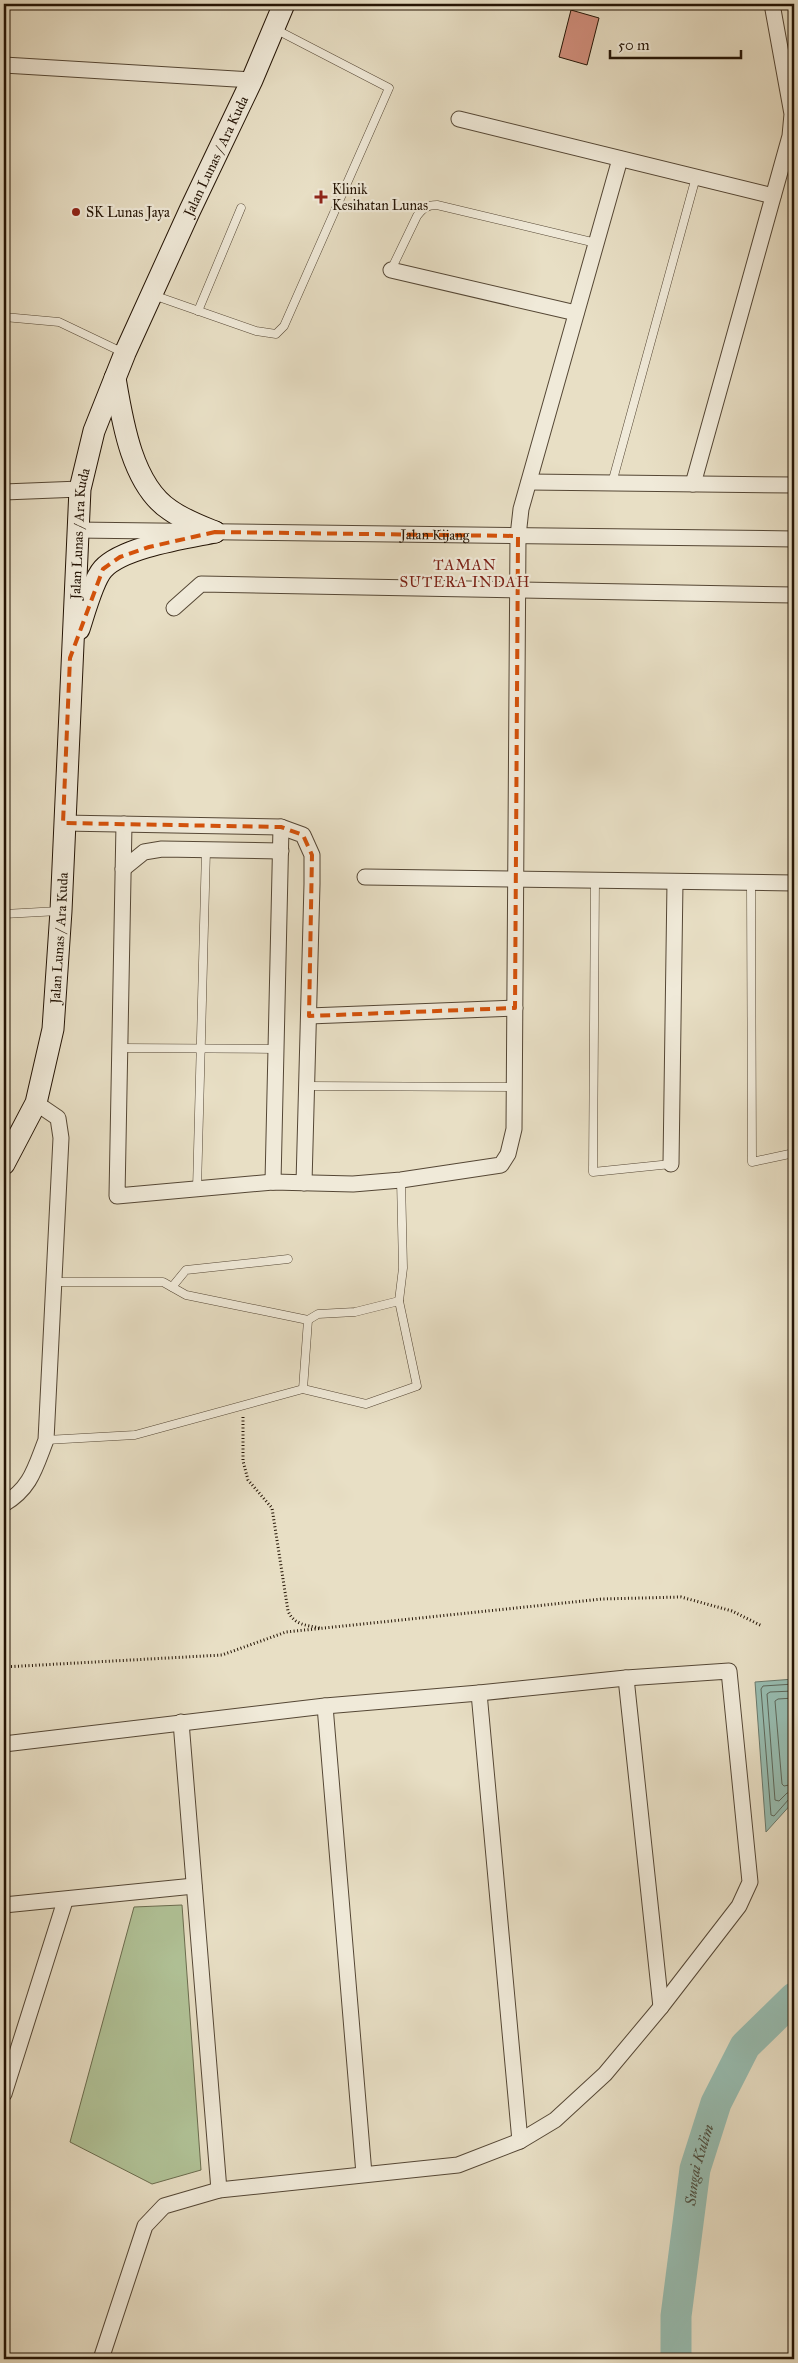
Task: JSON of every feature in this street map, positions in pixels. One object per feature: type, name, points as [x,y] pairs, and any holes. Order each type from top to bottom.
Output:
[{"type":"main road","name":"Jalan Lunas / Ara Kuda","points":[[4,1164],[36,1103],[53,1029],[61,911],[76,530],[80,489],[94,430],[125,353],[252,80],[284,4]]},
{"type":"main road","points":[[115,378],[122,422],[132,455],[146,484],[168,509],[215,532]]},
{"type":"main road","points":[[70,658],[90,596],[102,569],[120,557],[149,546],[215,532]]},
{"type":"street","points":[[693,484],[790,136],[792,114],[772,4]]},
{"type":"street","points":[[4,65],[252,80]]},
{"type":"street","points":[[459,119],[773,196]]},
{"type":"street","points":[[124,824],[117,1196],[273,1182],[353,1184],[401,1180],[501,1165],[508,1154],[514,1129],[518,536],[521,510],[620,159]]},
{"type":"street","points":[[391,270],[576,313]]},
{"type":"street","points":[[529,482],[794,485]]},
{"type":"street","points":[[4,492],[80,489]]},
{"type":"street","name":"Jalan Kijang","points":[[76,530],[794,539]]},
{"type":"street","points":[[174,608],[202,584],[794,595]]},
{"type":"street","points":[[63,823],[281,828],[304,835],[312,855],[304,1182]]},
{"type":"street","points":[[273,1182],[281,828]]},
{"type":"street","points":[[123,868],[144,852],[162,849],[281,850]]},
{"type":"street","points":[[365,877],[794,883]]},
{"type":"street","points":[[671,1164],[675,882]]},
{"type":"street","points":[[308,1016],[515,1008]]},
{"type":"street","points":[[4,1504],[18,1495],[30,1482],[46,1440],[61,1138],[58,1118],[36,1103]]},
{"type":"street","points":[[4,1744],[325,1706],[626,1678],[729,1672],[750,1882],[739,1906],[661,2007],[598,2080],[555,2120],[520,2141],[458,2165],[219,2190],[164,2206],[145,2226],[101,2359]]},
{"type":"street","points":[[626,1678],[661,2007]]},
{"type":"street","points":[[479,1693],[520,2141]]},
{"type":"street","points":[[325,1706],[364,2174]]},
{"type":"street","points":[[181,1722],[219,2190]]},
{"type":"street","points":[[4,1905],[66,1901],[194,1886]]},
{"type":"street","points":[[4,2094],[66,1901]]},
{"type":"lane","points":[[152,294],[256,331],[276,334],[284,326],[389,88],[274,28]]},
{"type":"lane","points":[[612,483],[696,177]]},
{"type":"lane","points":[[391,270],[416,216],[422,208],[428,205],[438,205],[596,243]]},
{"type":"lane","points":[[198,311],[241,208]]},
{"type":"lane","points":[[4,318],[59,322],[125,353]]},
{"type":"lane","points":[[197,1189],[206,850]]},
{"type":"lane","points":[[595,880],[594,1172],[671,1164]]},
{"type":"lane","points":[[750,883],[752,1162],[794,1154]]},
{"type":"lane","points":[[4,914],[61,911]]},
{"type":"lane","points":[[120,1048],[276,1049]]},
{"type":"lane","points":[[306,1086],[514,1087]]},
{"type":"lane","points":[[46,1440],[135,1435],[303,1389],[366,1404],[418,1386],[399,1301],[403,1268],[401,1180]]},
{"type":"lane","points":[[172,1287],[186,1270],[288,1259]]},
{"type":"lane","points":[[54,1282],[163,1282],[186,1295],[308,1320],[318,1314],[355,1312],[399,1301]]},
{"type":"lane","points":[[303,1389],[308,1320]]},
{"type":"path","points":[[243,1405],[243,1461],[248,1480],[272,1508],[288,1611],[292,1620],[299,1624],[323,1628]]},
{"type":"path","points":[[4,1666],[222,1655],[286,1632],[602,1599],[681,1597],[732,1611],[762,1626]]},
{"type":"highlighted area","points":[[215,532],[518,536],[515,1008],[309,1016],[312,855],[303,835],[281,827],[63,823],[70,658],[103,569],[120,557],[149,547]]},
{"type":"green space","points":[[182,1905],[201,2170],[152,2184],[70,2142],[134,1907]]},
{"type":"water","points":[[794,1679],[794,1801],[766,1832],[755,1682]]},
{"type":"building","points":[[571,10],[599,18],[587,65],[559,57]]},
{"type":"waterway","name":"Sungai Kulim","points":[[676,2359],[676,2316],[695,2169],[716,2103],[745,2046],[794,1998]]},
{"type":"place","name":"Klinik Kesihatan Lunas","points":[[321,197]]},
{"type":"place","name":"SK Lunas Jaya","points":[[76,212]]},
{"type":"district","name":"TAMAN SUTERA INDAH","points":[[465,574]]}]
